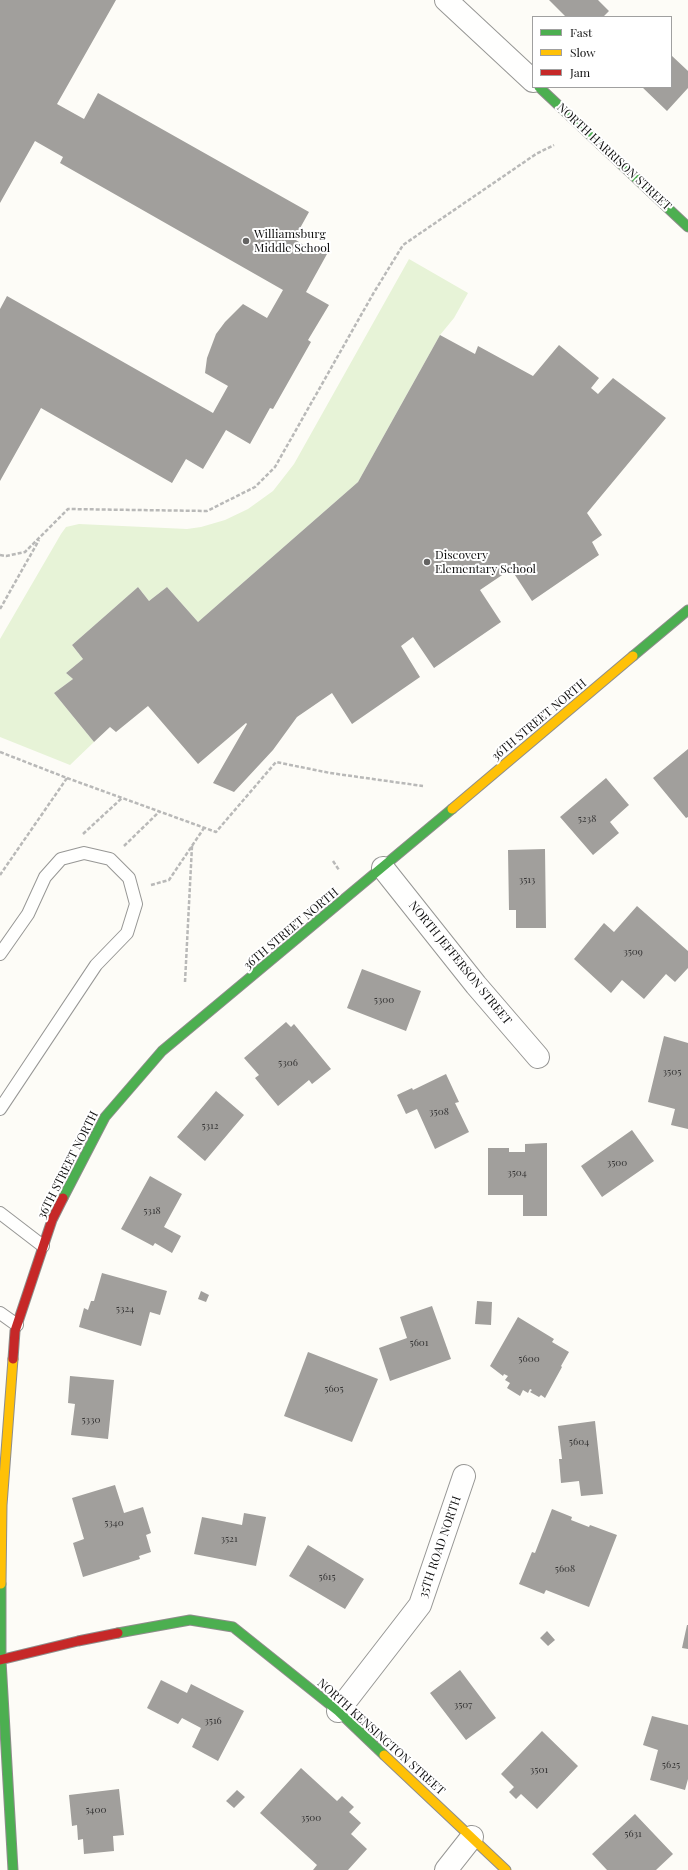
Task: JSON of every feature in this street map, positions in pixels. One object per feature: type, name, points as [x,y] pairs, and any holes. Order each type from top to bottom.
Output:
[{"type":"street","points":[[446,0],[532,80]]},
{"type":"street","name":"NORTH HARRISON STREET","points":[[540,88],[688,227]]},
{"type":"street","name":"36TH STREET NORTH","points":[[13,1870],[1,1660],[2,1504],[15,1331],[52,1220],[105,1117],[162,1051],[383,868],[688,610]]},
{"type":"street","name":"NORTH JEFFERSON STREET","points":[[383,868],[476,985],[538,1057]]},
{"type":"street","name":"35TH ROAD NORTH","points":[[338,1711],[420,1605],[464,1476]]},
{"type":"street","name":"NORTH KENSINGTON STREET","points":[[1,1660],[78,1640],[190,1620],[233,1626],[338,1711],[506,1870]]},
{"type":"street","points":[[446,1870],[472,1837]]},
{"type":"lane","points":[[0,954],[28,914],[45,877],[60,859],[77,856],[84,853],[110,859],[129,878],[136,904],[127,933],[96,965],[0,1109]]},
{"type":"lane","points":[[0,1213],[44,1246]]},
{"type":"lane","points":[[0,1313],[17,1325]]},
{"type":"path","points":[[0,555],[6,556],[25,552],[68,509],[206,511],[255,487],[275,466],[372,294],[403,245],[536,154],[554,145]]},
{"type":"path","points":[[0,609],[40,536]]},
{"type":"path","points":[[0,752],[216,832],[276,762],[330,773],[423,786]]},
{"type":"path","points":[[0,875],[67,778]]},
{"type":"path","points":[[77,856],[83,832],[122,798]]},
{"type":"path","points":[[110,859],[160,811]]},
{"type":"path","points":[[133,892],[169,880],[204,828]]},
{"type":"path","points":[[185,982],[192,846]]},
{"type":"green space","points":[[409,259],[468,293],[454,318],[440,335],[358,482],[198,622],[167,587],[149,601],[138,587],[72,645],[83,659],[66,673],[73,679],[54,693],[94,742],[70,765],[0,737],[0,639],[66,527],[79,524],[187,529],[201,527],[225,520],[248,509],[273,491],[294,464]]},
{"type":"building","name":"Williamsburg Middle School","points":[[0,0],[116,0],[57,104],[84,119],[98,93],[309,212],[294,239],[304,245],[306,242],[327,254],[306,292],[329,305],[308,340],[311,342],[273,409],[270,408],[250,444],[226,430],[203,469],[186,459],[172,483],[41,408],[0,481],[0,309],[7,296],[213,413],[228,386],[205,373],[207,358],[216,334],[225,322],[243,304],[267,318],[283,290],[60,163],[63,157],[35,141],[0,203]]},
{"type":"building","points":[[549,0],[598,0],[609,11],[604,16],[565,16]]},
{"type":"building","points":[[672,56],[688,71],[688,88],[667,111],[643,88],[672,88]]},
{"type":"building","name":"Discovery Elementary School","points":[[440,335],[475,354],[478,346],[533,376],[559,345],[599,378],[591,388],[598,394],[613,378],[666,418],[587,513],[602,535],[592,542],[599,555],[532,601],[511,569],[480,590],[501,622],[434,668],[413,637],[401,646],[420,677],[352,724],[332,693],[297,717],[273,750],[234,792],[213,783],[247,724],[246,723],[198,764],[148,706],[116,732],[110,727],[94,742],[54,693],[73,679],[66,673],[83,659],[72,645],[138,587],[149,601],[167,587],[198,622],[358,482]]},
{"type":"building","points":[[688,749],[688,817],[686,818],[653,778]]},
{"type":"building","points":[[606,778],[629,805],[610,822],[619,833],[593,855],[560,817]]},
{"type":"building","points":[[545,849],[546,928],[516,928],[516,910],[509,910],[508,850]]},
{"type":"building","points":[[637,906],[688,951],[688,968],[675,982],[666,974],[644,999],[622,980],[611,993],[574,959],[604,923],[614,932]]},
{"type":"building","points":[[362,969],[421,991],[406,1031],[347,1008]]},
{"type":"building","points":[[286,1022],[291,1027],[294,1024],[331,1069],[312,1084],[309,1080],[278,1106],[255,1078],[259,1075],[244,1058]]},
{"type":"building","points":[[664,1036],[688,1043],[688,1129],[671,1125],[675,1109],[648,1102]]},
{"type":"building","points":[[446,1074],[459,1102],[455,1103],[469,1132],[435,1149],[417,1109],[406,1114],[397,1095],[412,1088],[413,1090]]},
{"type":"building","points":[[216,1091],[244,1115],[205,1161],[177,1137]]},
{"type":"building","points":[[632,1130],[654,1161],[602,1197],[581,1166]]},
{"type":"building","points":[[547,1143],[547,1216],[523,1216],[523,1195],[488,1195],[488,1148],[509,1148],[509,1152],[525,1152],[525,1144]]},
{"type":"building","points":[[150,1176],[182,1194],[164,1227],[181,1236],[172,1253],[155,1243],[153,1246],[121,1229]]},
{"type":"building","points":[[102,1273],[167,1291],[160,1315],[150,1312],[141,1346],[79,1327],[84,1308],[88,1310],[91,1301],[94,1301]]},
{"type":"building","points":[[201,1291],[209,1295],[206,1302],[198,1299]]},
{"type":"building","points":[[477,1301],[492,1302],[491,1325],[475,1324]]},
{"type":"building","points":[[432,1306],[451,1359],[390,1381],[379,1348],[407,1338],[400,1317]]},
{"type":"building","points":[[518,1317],[554,1339],[552,1342],[569,1352],[545,1398],[541,1395],[539,1397],[530,1392],[532,1390],[530,1389],[528,1393],[523,1390],[520,1396],[507,1388],[510,1383],[505,1380],[508,1376],[504,1374],[503,1376],[490,1366]]},
{"type":"building","points":[[308,1352],[378,1379],[352,1442],[284,1416]]},
{"type":"building","points":[[70,1376],[114,1380],[108,1439],[71,1435],[75,1404],[68,1403]]},
{"type":"building","points":[[595,1421],[603,1494],[581,1496],[579,1481],[561,1483],[559,1459],[562,1459],[558,1426]]},
{"type":"building","points":[[115,1485],[124,1513],[143,1507],[151,1533],[146,1535],[151,1552],[139,1556],[140,1559],[83,1577],[73,1543],[84,1539],[72,1498]]},
{"type":"building","points":[[552,1509],[572,1517],[571,1520],[617,1535],[589,1607],[546,1590],[544,1594],[519,1584],[532,1552],[535,1553]]},
{"type":"building","points":[[244,1513],[266,1517],[256,1566],[194,1554],[202,1517],[242,1525]]},
{"type":"building","points":[[308,1545],[364,1579],[345,1609],[289,1576]]},
{"type":"building","points":[[688,1625],[688,1649],[682,1648]]},
{"type":"building","points":[[547,1631],[555,1640],[548,1646],[540,1638]]},
{"type":"building","points":[[460,1670],[496,1718],[466,1740],[430,1693]]},
{"type":"building","points":[[161,1680],[187,1693],[191,1684],[244,1711],[218,1761],[192,1747],[201,1728],[182,1718],[178,1724],[147,1708]]},
{"type":"building","points":[[652,1716],[688,1725],[688,1779],[685,1790],[650,1780],[658,1750],[643,1745]]},
{"type":"building","points":[[542,1731],[578,1766],[537,1809],[521,1794],[516,1799],[509,1792],[514,1787],[501,1774]]},
{"type":"building","points":[[301,1768],[337,1801],[342,1796],[354,1807],[349,1812],[361,1823],[351,1834],[367,1849],[348,1870],[313,1870],[317,1865],[260,1813]]},
{"type":"building","points":[[119,1789],[124,1835],[113,1836],[114,1851],[84,1854],[83,1839],[78,1840],[77,1825],[72,1826],[69,1795]]},
{"type":"building","points":[[237,1790],[245,1797],[234,1808],[226,1801]]},
{"type":"building","points":[[635,1814],[673,1854],[656,1870],[607,1870],[592,1854]]},
{"type":"traffic: fast","points":[[540,88],[688,227]]},
{"type":"traffic: fast","points":[[633,656],[688,610]]},
{"type":"traffic: fast","points":[[63,1198],[105,1117],[162,1051],[452,809]]},
{"type":"traffic: fast","points":[[1,1584],[1,1660],[13,1870]]},
{"type":"traffic: fast","points":[[118,1633],[190,1620],[233,1627],[338,1711],[384,1755]]},
{"type":"traffic: slow","points":[[452,809],[633,656]]},
{"type":"traffic: slow","points":[[1,1584],[2,1505],[13,1359]]},
{"type":"traffic: slow","points":[[384,1755],[506,1870]]},
{"type":"traffic: jam","points":[[13,1359],[15,1331],[52,1220],[63,1198]]},
{"type":"traffic: jam","points":[[0,1660],[118,1633]]},
{"type":"place","name":"Williamsburg Middle School","points":[[246,241]]},
{"type":"place","name":"Discovery Elementary School","points":[[427,562]]}]
